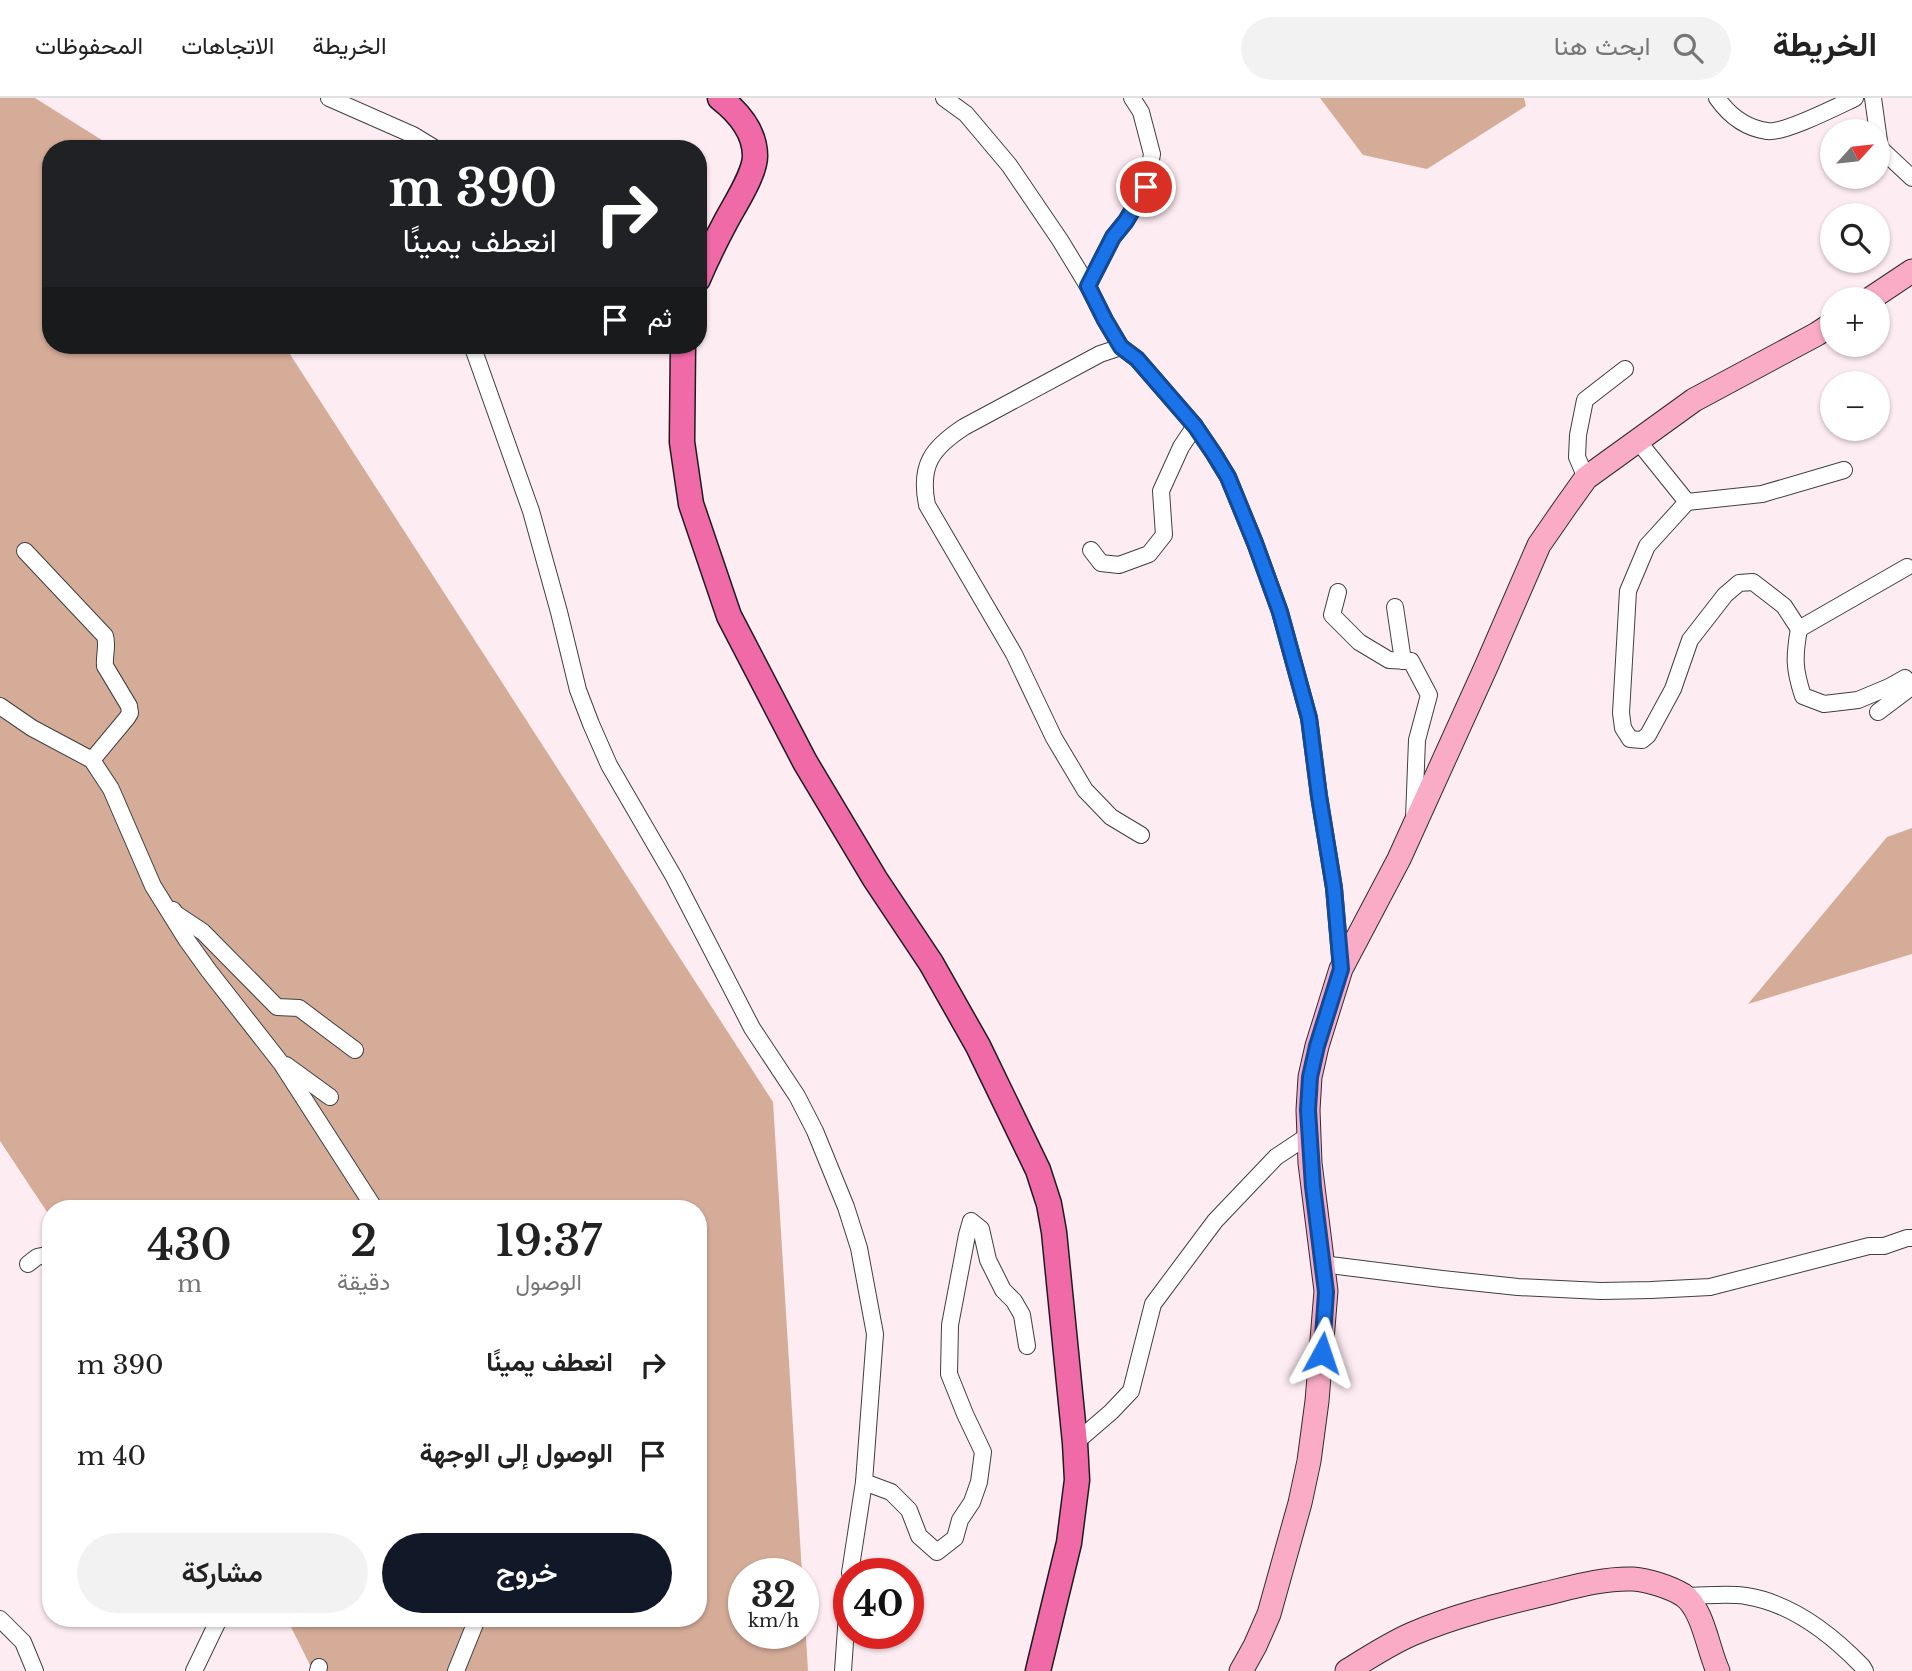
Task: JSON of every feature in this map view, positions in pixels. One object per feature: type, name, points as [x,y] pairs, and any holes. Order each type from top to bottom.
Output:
[{"type":"main road","points":[[707,260],[747,182],[755,159],[753,140],[744,122],[730,105],[720,98]]},
{"type":"main road","points":[[683,354],[682,442],[691,504],[729,616],[805,762],[875,879],[931,963],[978,1046],[1038,1170],[1049,1203],[1077,1480],[1069,1543],[1038,1671]]},
{"type":"street","points":[[330,98],[421,140]]},
{"type":"street","points":[[944,98],[966,114],[1009,165],[1088,286],[1121,347],[1137,359],[1195,426],[1228,477],[1280,612],[1309,718],[1334,888],[1341,969]]},
{"type":"street","points":[[1088,286],[1113,237],[1146,187],[1152,155],[1141,111],[1132,98]]},
{"type":"street","points":[[1717,98],[1727,112],[1745,124],[1769,132],[1805,121],[1855,98]]},
{"type":"street","points":[[1873,98],[1880,148],[1912,178]]},
{"type":"street","points":[[1888,287],[1912,271]]},
{"type":"street","points":[[1241,1671],[1269,1614],[1309,1461],[1326,1292],[1311,1175],[1308,1110],[1310,1077],[1341,969],[1399,859],[1539,544],[1586,478],[1693,400],[1820,332]]},
{"type":"street","points":[[1121,347],[1100,354],[945,439],[930,458],[924,491],[927,505],[1014,654],[1055,738],[1085,790],[1111,817],[1141,835]]},
{"type":"street","points":[[475,354],[531,511],[578,691],[591,724],[609,765],[674,877],[752,1028],[797,1096],[815,1131],[846,1207],[859,1248],[875,1334],[864,1482],[852,1558]]},
{"type":"street","points":[[1586,478],[1577,457],[1585,400],[1626,369]]},
{"type":"street","points":[[1091,550],[1101,563],[1119,565],[1149,554],[1164,535],[1161,491],[1181,447],[1195,426]]},
{"type":"street","points":[[1639,440],[1687,502]]},
{"type":"street","points":[[1844,470],[1762,494],[1687,502],[1647,546],[1628,591],[1621,713],[1623,728],[1630,739],[1642,740],[1648,735],[1674,689],[1690,640],[1725,595],[1739,583],[1753,582],[1783,606],[1799,629],[1794,653],[1803,696],[1825,704],[1858,700],[1905,678],[1910,688],[1878,712]]},
{"type":"street","points":[[25,551],[105,636],[105,666],[130,706],[127,718],[92,760]]},
{"type":"street","points":[[1799,629],[1907,567]]},
{"type":"street","points":[[1338,592],[1332,615],[1359,642],[1389,660],[1411,661],[1429,695],[1417,740],[1413,827]]},
{"type":"street","points":[[1395,607],[1404,661]]},
{"type":"street","points":[[0,706],[33,728],[92,760],[111,789],[153,886],[209,971],[276,1057],[369,1200]]},
{"type":"street","points":[[153,886],[176,914],[203,932],[277,1007],[299,1008],[355,1050]]},
{"type":"street","points":[[276,1057],[330,1097]]},
{"type":"street","points":[[1075,1443],[1131,1391],[1153,1304],[1215,1221],[1276,1157],[1309,1135]]},
{"type":"street","points":[[864,1482],[891,1492],[909,1510],[919,1536],[937,1552],[954,1538],[960,1520],[972,1502],[979,1482],[984,1452],[949,1374],[950,1325],[971,1221],[981,1229],[988,1260],[1003,1290],[1014,1301],[1022,1315],[1027,1346]]},
{"type":"street","points":[[1322,1264],[1518,1287],[1601,1291],[1651,1290],[1710,1287],[1869,1246],[1884,1246],[1912,1238]]},
{"type":"street","points":[[28,1264],[42,1256]]},
{"type":"street","points":[[1347,1671],[1411,1634],[1455,1618],[1576,1586],[1609,1580],[1636,1579],[1667,1587],[1685,1596],[1696,1608],[1718,1671]]},
{"type":"street","points":[[1685,1596],[1743,1595],[1779,1606],[1830,1636],[1865,1671]]},
{"type":"street","points":[[0,1619],[23,1642],[36,1671]]},
{"type":"street","points":[[194,1671],[215,1627]]},
{"type":"street","points":[[456,1671],[474,1627]]},
{"type":"street","points":[[843,1671],[845,1649]]},
{"type":"shaded area","points":[[0,98],[35,98],[102,140],[42,140],[42,354],[290,354],[773,1102],[801,1558],[728,1558],[728,1649],[807,1649],[808,1671],[313,1671],[291,1627],[707,1627],[707,1200],[42,1200],[42,1204],[0,1141]]},
{"type":"shaded area","points":[[1320,98],[1524,98],[1526,106],[1427,169],[1363,155]]},
{"type":"shaded area","points":[[1912,828],[1912,954],[1748,1004],[1887,837]]},
{"type":"route","points":[[1146,187],[1113,237],[1088,286],[1121,347],[1137,359],[1195,426],[1228,477],[1280,612],[1309,718],[1334,888],[1341,969],[1317,1046],[1310,1077],[1308,1110],[1310,1163],[1326,1292],[1322,1353]]}]
